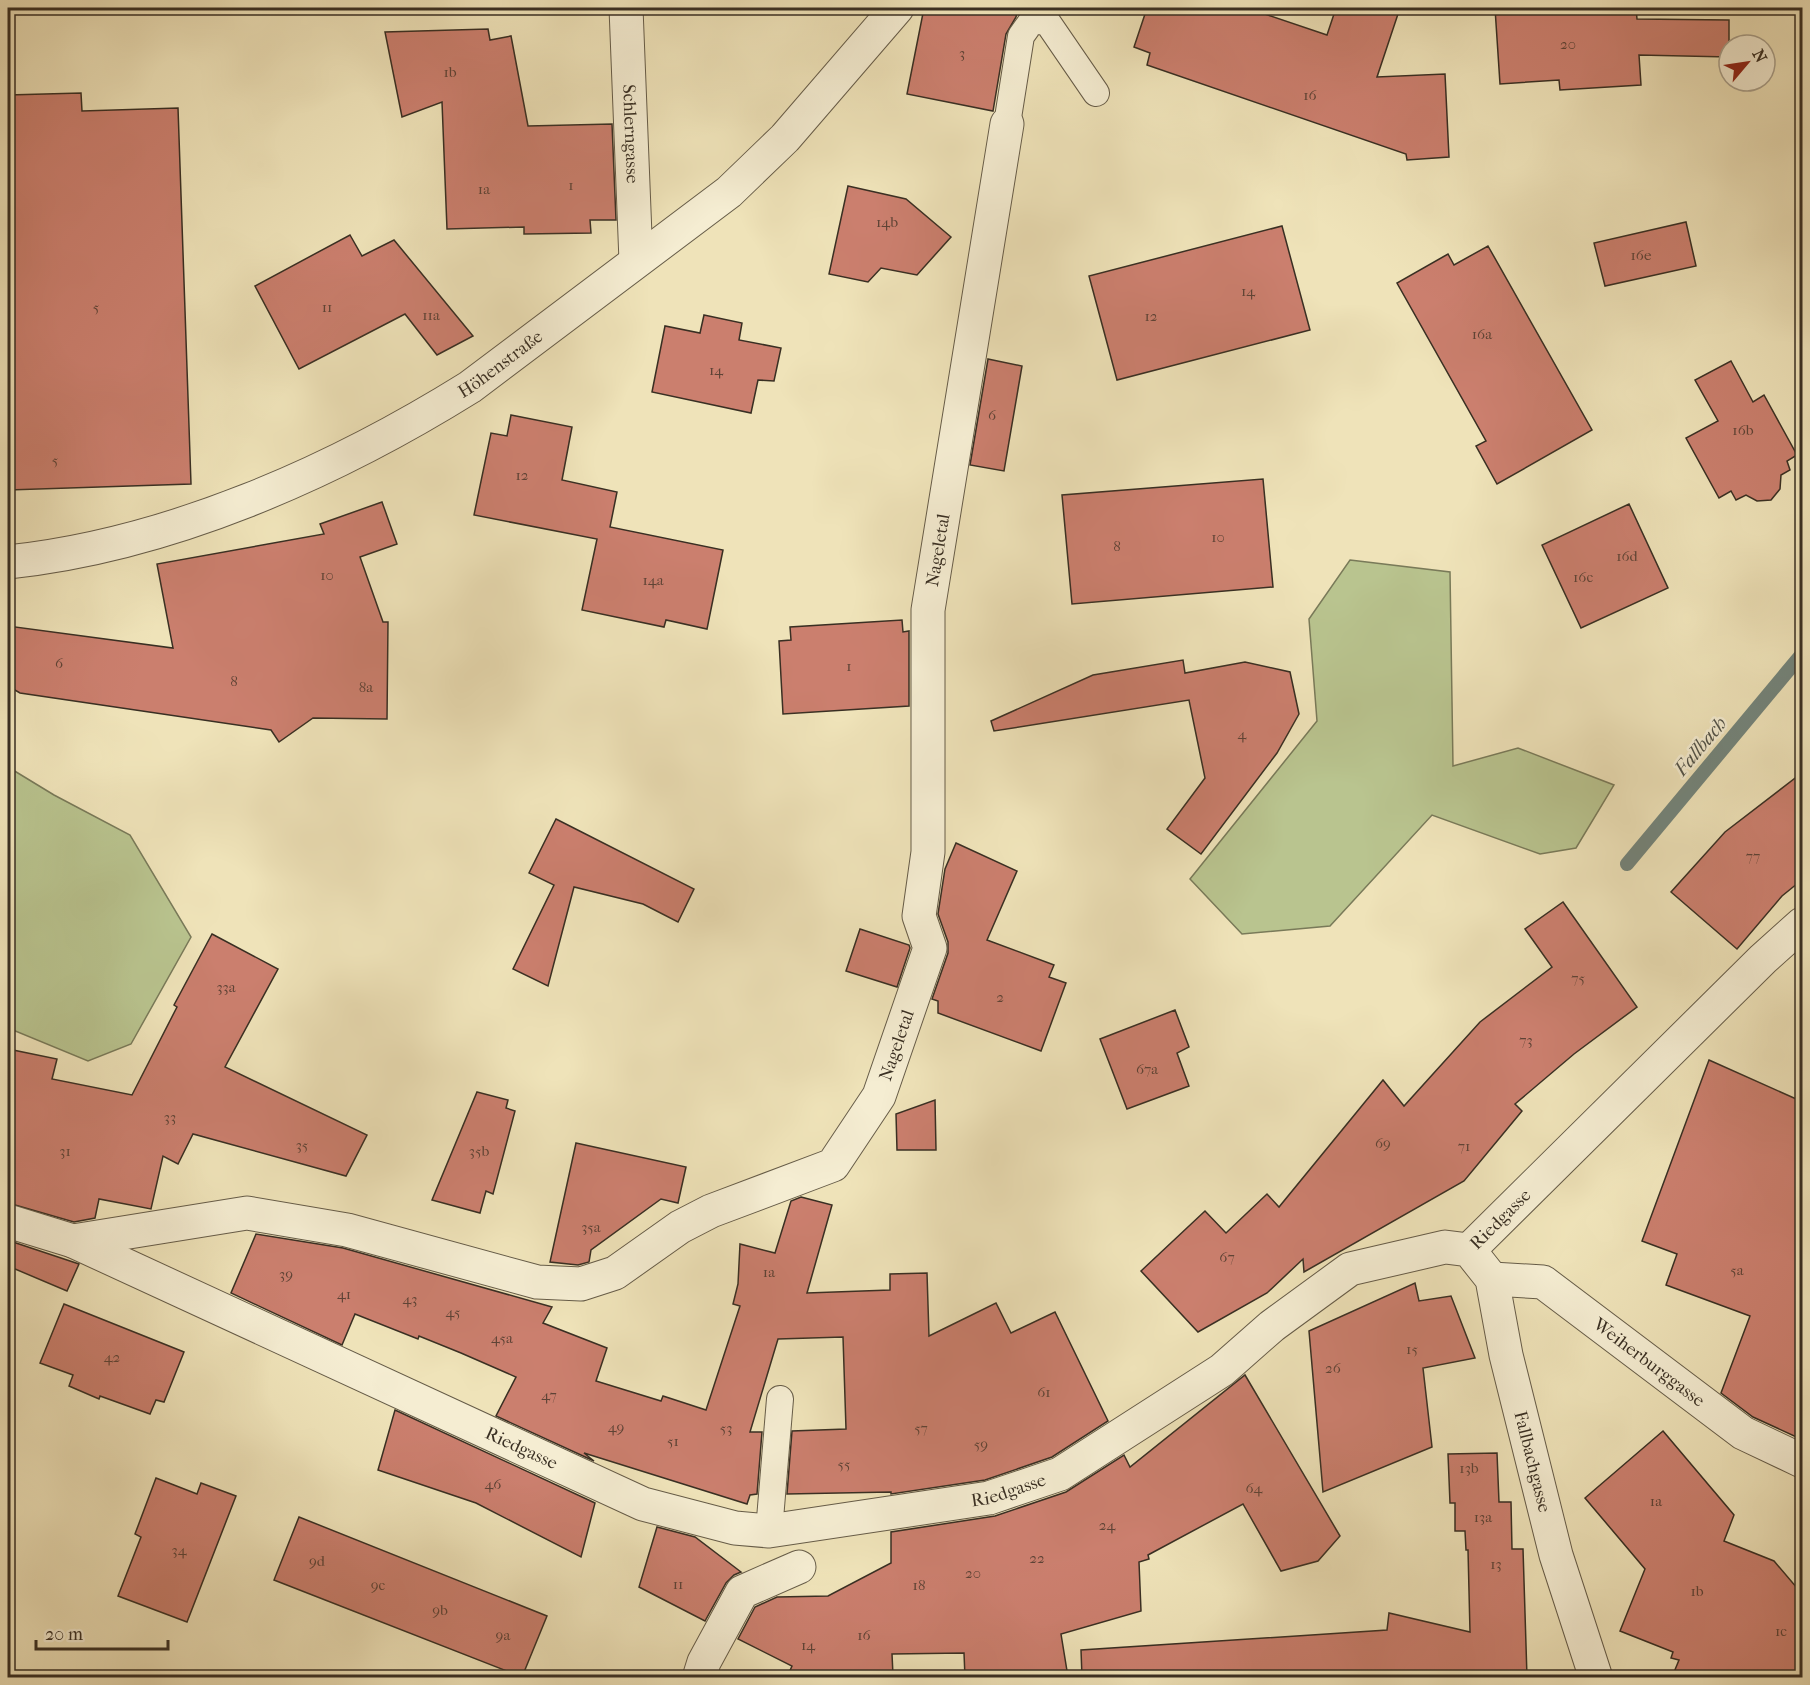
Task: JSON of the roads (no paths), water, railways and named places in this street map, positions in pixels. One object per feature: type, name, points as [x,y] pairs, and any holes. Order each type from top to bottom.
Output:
[{"type":"street","name":"Schlerngasse","points":[[626,8],[636,261]]},
{"type":"street","name":"Höhenstraße","points":[[8,562],[44,559],[165,529],[249,499],[328,464],[436,408],[470,387],[729,192],[785,138],[897,8]]},
{"type":"street","name":"Nageletal","points":[[833,1165],[879,1096],[930,948],[919,916],[928,852],[928,610],[1007,123]]},
{"type":"street","name":"Riedgasse","points":[[8,1221],[73,1241],[644,1504],[735,1528],[769,1531],[989,1498],[1060,1474],[1222,1370],[1272,1326],[1350,1269],[1445,1247],[1469,1250],[1763,959],[1803,924]]},
{"type":"street","name":"Riedgasse","points":[[73,1241],[247,1213],[347,1230],[537,1282],[581,1284],[615,1273],[680,1227],[711,1211],[833,1165]]},
{"type":"street","name":"Fallbachgasse","points":[[1469,1250],[1492,1280],[1506,1354],[1556,1555],[1596,1677]]},
{"type":"street","name":"Weiherburggasse","points":[[1492,1280],[1543,1282],[1743,1433],[1803,1461]]},
{"type":"street","points":[[699,1677],[704,1662],[742,1593],[799,1567]]},
{"type":"lane","name":"Nageletal","points":[[1007,123],[1021,36],[1031,22],[1046,20],[1096,93]]},
{"type":"lane","points":[[769,1531],[780,1399]]},
{"type":"waterway","name":"Fallbach","points":[[1627,864],[1802,654]]}]
